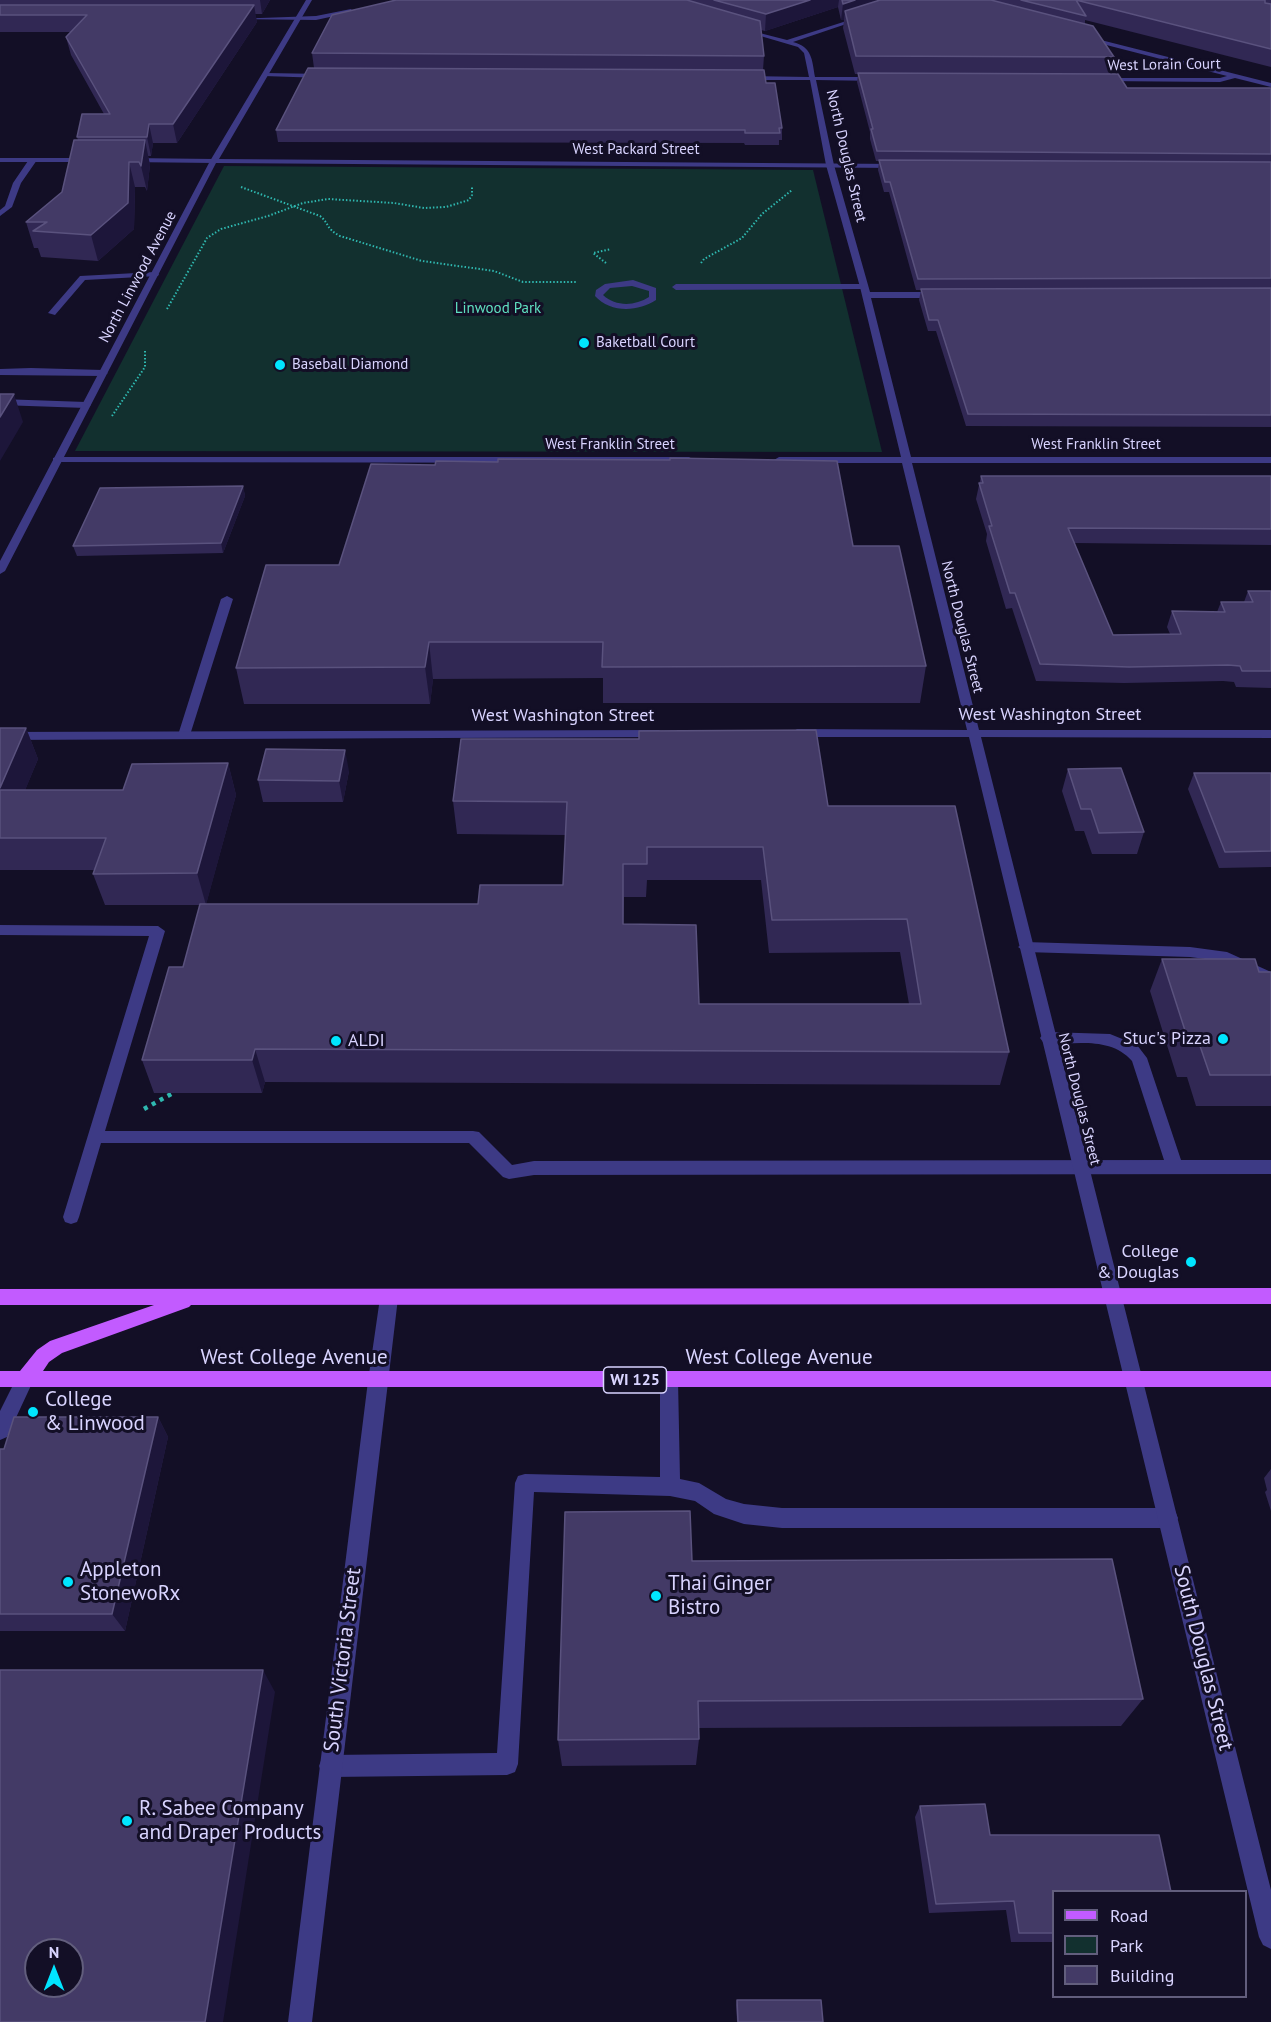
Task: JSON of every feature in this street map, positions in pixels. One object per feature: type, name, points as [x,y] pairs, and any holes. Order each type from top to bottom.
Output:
[{"type":"main road","points":[[0,1297],[1271,1296]]},
{"type":"main road","points":[[25,1379],[43,1356],[56,1347],[195,1298]]},
{"type":"main road","name":"West College Avenue","points":[[0,1379],[377,1381],[1271,1379]]},
{"type":"street","name":"North Linwood Avenue","points":[[0,571],[214,161],[309,0]]},
{"type":"street","points":[[229,19],[316,18],[364,8]]},
{"type":"street","points":[[787,42],[873,15]]},
{"type":"street","name":"North Douglas Street","points":[[732,26],[805,49],[830,165],[865,291],[1132,1379]]},
{"type":"street","points":[[1075,35],[1271,85]]},
{"type":"street","points":[[266,75],[334,76]]},
{"type":"street","name":"West Lorain Court","points":[[1092,80],[1220,80],[1234,76]]},
{"type":"street","points":[[741,78],[883,79]]},
{"type":"street","points":[[0,160],[93,160]]},
{"type":"street","points":[[0,214],[8,207],[17,183],[33,160]]},
{"type":"street","name":"West Packard Street","points":[[117,160],[903,166]]},
{"type":"street","points":[[52,313],[83,278],[155,274]]},
{"type":"street","points":[[676,287],[655,294],[649,301],[642,304],[615,305],[602,300],[599,296],[599,292],[608,286],[624,283],[676,287],[949,295]]},
{"type":"street","points":[[642,284],[653,290],[655,294]]},
{"type":"street","points":[[0,372],[103,374]]},
{"type":"street","points":[[0,402],[86,405]]},
{"type":"street","name":"West Franklin Street","points":[[57,460],[705,460]]},
{"type":"street","name":"West Franklin Street","points":[[764,460],[1271,460]]},
{"type":"street","points":[[184,735],[227,599]]},
{"type":"street","name":"West Washington Street","points":[[0,736],[674,734]]},
{"type":"street","name":"West Washington Street","points":[[781,734],[1271,734]]},
{"type":"street","points":[[0,930],[158,931],[71,1217]]},
{"type":"street","points":[[1025,946],[1190,952],[1222,956],[1271,978]]},
{"type":"street","points":[[1048,1038],[1111,1039],[1125,1043],[1134,1049],[1175,1167]]},
{"type":"street","points":[[94,1137],[473,1137],[509,1172],[534,1168],[1271,1167]]},
{"type":"street","name":"South Victoria Street","points":[[300,2022],[389,1298]]},
{"type":"street","points":[[0,1431],[25,1379]]},
{"type":"street","name":"South Douglas Street","points":[[1132,1379],[1271,1937]]},
{"type":"street","points":[[669,1380],[670,1487]]},
{"type":"street","points":[[330,1766],[507,1764],[525,1483],[670,1487],[699,1492],[721,1507],[744,1514],[782,1518],[1168,1518]]},
{"type":"path","points":[[237,161],[228,177],[232,184],[320,216],[326,220],[329,230],[340,236],[422,261],[494,271],[524,282],[595,282],[608,286]]},
{"type":"path","points":[[166,310],[207,238],[214,232],[316,200],[344,199],[394,202],[424,208],[446,207],[469,200],[473,189],[469,180]]},
{"type":"path","points":[[699,287],[700,265],[704,259],[742,238],[762,213],[792,190],[800,187]]},
{"type":"path","points":[[109,422],[144,367],[147,344]]},
{"type":"green space","name":"Linwood Park","points":[[224,166],[813,170],[882,452],[75,451]]},
{"type":"building","points":[[396,0],[687,0],[760,21],[764,56],[312,53],[332,15]]},
{"type":"building","points":[[714,0],[810,0],[766,14]]},
{"type":"building","points":[[842,0],[855,0],[843,4]]},
{"type":"building","points":[[880,0],[991,0],[1093,26],[1114,57],[856,56],[845,11]]},
{"type":"building","points":[[1021,0],[1076,0],[1086,16]]},
{"type":"building","points":[[1076,0],[1265,0],[1265,3],[1271,4],[1271,49]]},
{"type":"building","points":[[0,5],[254,5],[173,124],[149,124],[147,137],[77,137],[82,114],[110,114],[66,37],[87,15],[0,15]]},
{"type":"building","points":[[308,68],[764,70],[766,83],[775,83],[782,128],[779,128],[780,133],[745,133],[745,130],[276,130]]},
{"type":"building","points":[[858,73],[1118,74],[1127,88],[1271,88],[1271,154],[877,151]]},
{"type":"building","points":[[74,140],[145,140],[141,166],[139,162],[129,162],[128,203],[91,235],[33,231],[47,222],[26,222],[62,192]]},
{"type":"building","points":[[879,160],[1271,162],[1271,278],[918,279],[890,182],[885,182]]},
{"type":"building","points":[[1271,288],[1271,415],[968,414],[938,320],[929,320],[921,289]]},
{"type":"building","points":[[0,394],[14,394],[0,417]]},
{"type":"building","points":[[670,458],[837,461],[853,546],[899,546],[926,666],[602,667],[603,642],[429,642],[425,667],[236,668],[266,565],[339,565],[371,464],[435,465],[436,461],[498,462],[498,459],[670,460]]},
{"type":"building","points":[[981,476],[1271,476],[1271,529],[1068,528],[1113,635],[1181,634],[1172,611],[1225,612],[1221,602],[1253,602],[1248,591],[1271,591],[1271,671],[1242,671],[1240,666],[1228,665],[1129,667],[1040,664],[1015,593],[1010,593],[989,526],[992,526],[979,483],[983,483]]},
{"type":"building","points":[[243,486],[221,543],[73,546],[100,488]]},
{"type":"building","points":[[0,728],[26,728],[0,788]]},
{"type":"building","points":[[816,730],[828,806],[955,806],[1009,1052],[255,1049],[252,1060],[142,1060],[169,967],[183,967],[200,904],[478,904],[480,885],[563,885],[567,802],[453,801],[461,739],[639,739],[639,731]],"holes":[[[647,847],[763,847],[772,920],[907,919],[921,1004],[699,1004],[696,925],[623,924],[623,864],[647,864]]]},
{"type":"building","points":[[266,749],[345,750],[339,781],[258,780]]},
{"type":"building","points":[[228,763],[197,873],[93,874],[106,838],[0,838],[0,790],[123,790],[132,764]]},
{"type":"building","points":[[1121,768],[1144,832],[1099,833],[1091,809],[1081,809],[1068,769]]},
{"type":"building","points":[[1194,773],[1271,773],[1271,851],[1225,852]]},
{"type":"building","points":[[1162,959],[1255,959],[1259,972],[1271,972],[1271,1075],[1210,1075],[1200,1046],[1190,1046]]},
{"type":"building","name":"Appleton StonewoRx","points":[[14,1417],[158,1417],[112,1614],[0,1614],[0,1449],[4,1449]]},
{"type":"building","points":[[690,1511],[692,1561],[1112,1559],[1143,1699],[698,1701],[699,1739],[558,1740],[565,1512]]},
{"type":"building","name":"R. Sabee Company and Draper Products","points":[[0,1670],[263,1670],[205,2022],[0,2022]]},
{"type":"building","points":[[985,1804],[990,1835],[1159,1835],[1171,1890],[1052,1890],[1052,1933],[1019,1933],[1014,1901],[936,1904],[920,1806]]},
{"type":"building","points":[[737,2000],[821,2000],[823,2022],[738,2022]]},
{"type":"place","name":"Baketball Court","points":[[584,343]]},
{"type":"place","name":"Baseball Diamond","points":[[280,365]]},
{"type":"place","name":"Stuc's Pizza","points":[[1223,1039]]},
{"type":"place","name":"ALDI","points":[[336,1041]]},
{"type":"place","name":"College & Douglas","points":[[1191,1262]]},
{"type":"place","name":"College & Linwood","points":[[33,1412]]},
{"type":"place","name":"Appleton StonewoRx","points":[[68,1582]]},
{"type":"place","name":"Thai Ginger Bistro","points":[[656,1596]]},
{"type":"place","name":"R. Sabee Company and Draper Products","points":[[127,1821]]}]
